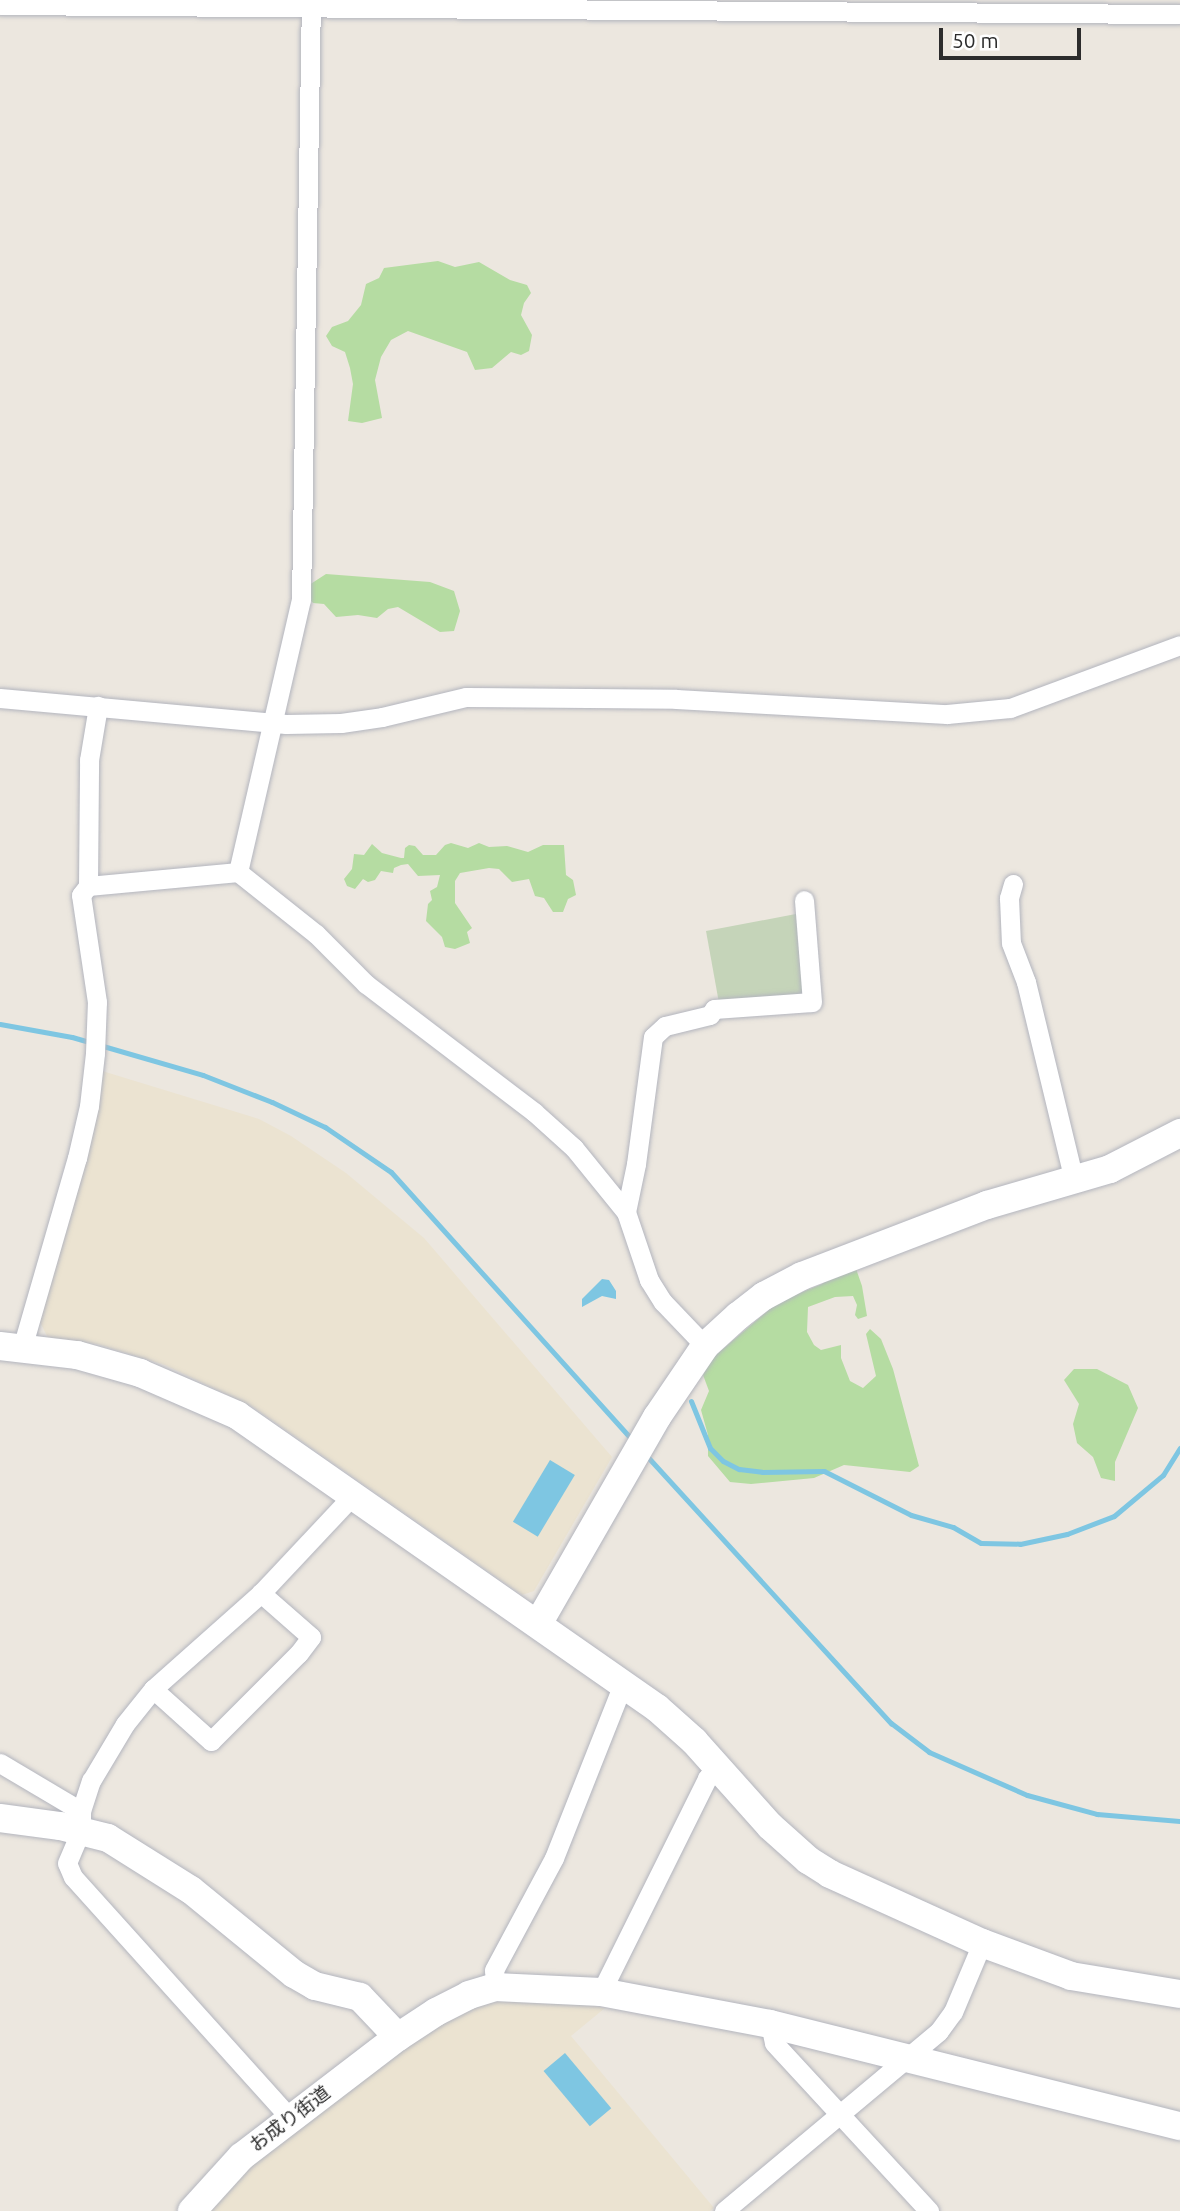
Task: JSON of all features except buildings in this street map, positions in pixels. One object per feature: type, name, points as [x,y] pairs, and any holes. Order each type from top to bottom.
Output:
[{"type":"street","points":[[0,5],[311,3],[1180,14]]},
{"type":"street","points":[[238,872],[301,600],[311,3]]},
{"type":"street","points":[[0,698],[272,723],[341,723],[466,697],[676,699],[947,715],[1010,708],[1180,645]]},
{"type":"street","points":[[98,706],[89,760],[88,886],[81,895],[97,1002],[96,1053],[89,1106],[55,1244],[11,1347],[77,1355],[140,1373],[237,1415],[354,1494],[657,1708],[720,1768],[770,1826],[808,1860],[867,1892],[982,1943],[1072,1976],[1180,1994]]},
{"type":"street","points":[[88,886],[238,872],[316,934],[366,984],[534,1112],[574,1148],[626,1212],[649,1280],[663,1303],[705,1346]]},
{"type":"street","points":[[1013,884],[1008,921],[1011,943],[1026,982],[1074,1181]]},
{"type":"street","points":[[626,1212],[636,1164],[653,1037],[665,1026],[710,1015],[714,1010],[812,1002],[804,900]]},
{"type":"street","points":[[538,1624],[648,1432],[705,1346],[747,1309],[802,1276],[975,1209],[1074,1181],[1133,1160],[1180,1133]]},
{"type":"street","points":[[290,2118],[73,1877],[67,1863],[91,1781],[125,1724],[153,1689],[261,1593],[354,1494]]},
{"type":"street","points":[[153,1689],[211,1741],[299,1653],[310,1637],[261,1593]]},
{"type":"street","points":[[623,1684],[554,1858],[494,1970],[495,1987],[601,1992],[770,2024],[1180,2126]]},
{"type":"street","points":[[0,1763],[81,1821],[191,1890],[294,1974],[315,1986],[360,1997],[398,2038]]},
{"type":"street","points":[[601,1992],[707,1779],[720,1768]]},
{"type":"street","points":[[0,1818],[81,1821]]},
{"type":"street","points":[[724,2211],[939,2031],[953,2012],[982,1943]]},
{"type":"street","name":"お成り街道","points":[[192,2211],[242,2157],[398,2038],[447,2006],[495,1987]]},
{"type":"street","points":[[770,2024],[774,2043],[929,2211]]},
{"type":"shaded area","points":[[99,1070],[259,1119],[291,1136],[346,1173],[424,1238],[612,1457],[534,1591],[522,1595],[253,1407],[165,1365],[97,1344],[48,1338],[40,1322]]},
{"type":"shaded area","points":[[484,2000],[576,2002],[605,2008],[571,2036],[714,2208],[710,2211],[206,2211],[255,2162],[435,2026]]},
{"type":"green space","points":[[438,261],[455,267],[479,262],[510,280],[527,285],[531,293],[524,303],[521,315],[532,335],[529,351],[521,355],[511,352],[492,368],[475,370],[467,352],[408,331],[391,340],[381,357],[375,380],[382,418],[362,423],[348,421],[353,384],[350,368],[345,352],[332,346],[326,336],[332,327],[348,321],[361,305],[366,284],[379,278],[384,268]]},
{"type":"green space","points":[[326,574],[430,582],[454,591],[460,611],[454,631],[440,632],[398,607],[388,609],[377,618],[358,615],[336,617],[324,604],[313,603],[307,596],[309,585]]},
{"type":"green space","points":[[451,843],[468,848],[479,843],[489,847],[507,846],[528,852],[543,845],[564,845],[566,875],[573,880],[576,895],[568,899],[563,912],[553,912],[544,898],[535,896],[529,879],[512,882],[499,869],[489,868],[460,873],[455,881],[455,903],[472,928],[467,932],[470,943],[455,949],[445,947],[442,937],[426,921],[428,904],[432,900],[430,891],[437,887],[440,875],[418,876],[408,864],[394,868],[393,873],[381,871],[375,880],[368,882],[363,879],[355,889],[347,886],[344,879],[352,869],[354,854],[364,855],[372,844],[382,853],[404,858],[405,848],[409,845],[415,846],[423,855],[436,855],[445,845]]},
{"type":"green space","points":[[801,913],[808,996],[719,1003],[706,931]]},
{"type":"green space","points":[[854,1263],[862,1286],[867,1316],[858,1319],[855,1315],[857,1305],[853,1296],[835,1297],[808,1307],[807,1332],[814,1345],[821,1350],[841,1345],[841,1358],[850,1381],[863,1388],[876,1376],[866,1334],[870,1329],[881,1339],[893,1369],[919,1466],[910,1472],[844,1465],[814,1478],[751,1484],[730,1482],[708,1456],[708,1435],[701,1410],[709,1391],[703,1375],[710,1360],[778,1302],[822,1284],[833,1273]]},
{"type":"green space","points":[[1074,1369],[1097,1369],[1128,1385],[1138,1408],[1115,1462],[1115,1481],[1101,1478],[1093,1457],[1077,1443],[1073,1424],[1079,1404],[1064,1380]]},
{"type":"water","points":[[602,1279],[609,1280],[616,1291],[616,1299],[602,1296],[582,1307],[582,1299]]},
{"type":"water","points":[[550,1460],[575,1475],[538,1537],[513,1522]]},
{"type":"water","points":[[565,2053],[611,2108],[590,2126],[544,2071]]},
{"type":"waterway","points":[[0,1024],[72,1037],[203,1075],[272,1102],[325,1127],[391,1172],[633,1441]]},
{"type":"waterway","points":[[691,1401],[710,1448],[723,1461],[739,1469],[762,1472],[824,1471],[911,1515],[953,1527],[981,1543],[1020,1544],[1067,1534],[1114,1516],[1163,1475],[1180,1448]]},
{"type":"waterway","points":[[645,1454],[891,1723],[929,1752],[1027,1795],[1097,1814],[1180,1821]]}]
